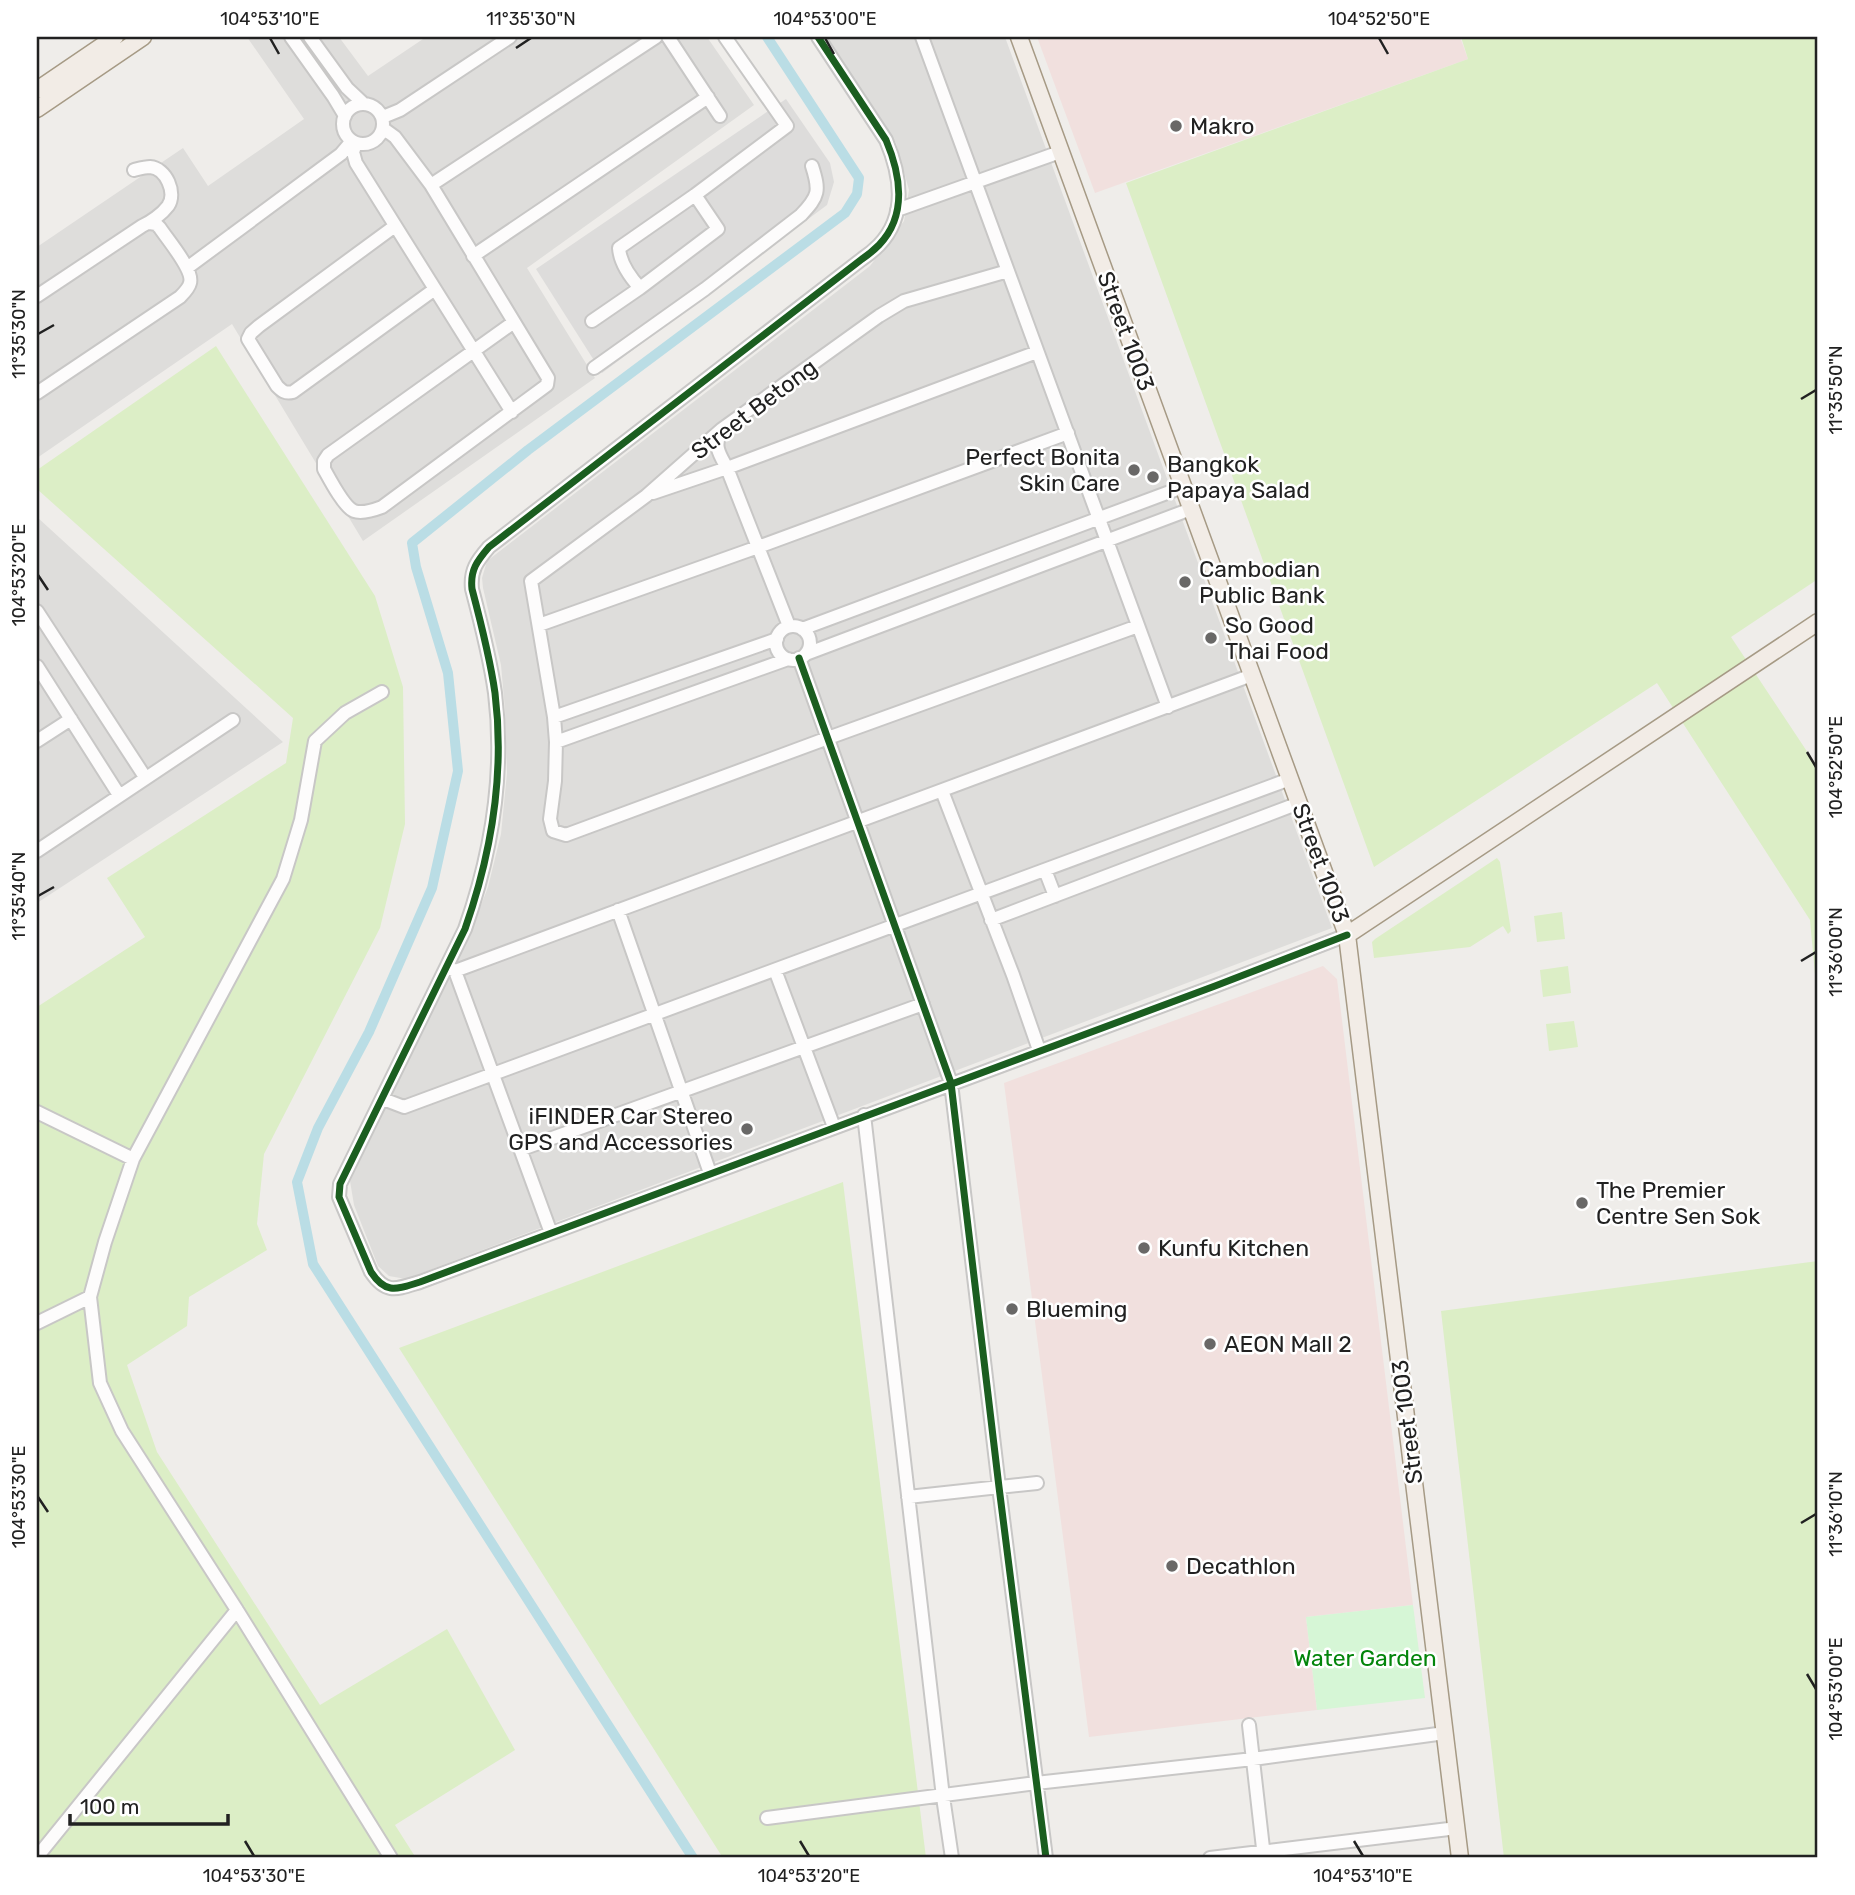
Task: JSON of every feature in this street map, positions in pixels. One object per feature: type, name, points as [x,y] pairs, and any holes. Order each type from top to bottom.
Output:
[{"type":"main road","points":[[37,90],[115,37]]},
{"type":"main road","points":[[37,109],[143,37]]},
{"type":"main road","name":"Street 1003","points":[[1019,37],[1347,934],[1460,1858]]},
{"type":"main road","points":[[1347,934],[1818,622]]},
{"type":"street","points":[[291,37],[345,116]]},
{"type":"street","points":[[310,37],[347,88],[364,104],[375,107],[383,123],[431,185],[548,378],[547,385],[512,412],[376,510],[355,512],[348,507],[324,468],[328,455],[513,322]]},
{"type":"street","points":[[364,104],[352,107],[345,116],[344,130],[354,142],[363,145],[380,136],[383,123],[400,110],[510,37]]},
{"type":"street","points":[[431,185],[656,37]]},
{"type":"street","points":[[668,37],[720,116]]},
{"type":"street","points":[[640,288],[629,275],[619,248],[787,126],[725,37]]},
{"type":"street","points":[[818,37],[886,140],[897,171],[899,199],[887,234],[880,244],[862,259],[489,547],[473,569],[472,589],[495,694],[498,722],[497,780],[491,839],[479,888],[451,969],[340,1184],[338,1197],[371,1272],[378,1282],[396,1289],[1228,981],[1347,934]]},
{"type":"street","points":[[922,37],[1168,707]]},
{"type":"street","points":[[473,256],[708,97]]},
{"type":"street","points":[[354,142],[356,163],[512,412]]},
{"type":"street","points":[[187,268],[354,142]]},
{"type":"street","points":[[897,209],[1060,152]]},
{"type":"street","points":[[594,368],[705,289],[801,215],[813,203],[818,185],[811,166]]},
{"type":"street","points":[[37,296],[150,222],[168,207],[170,201],[166,176],[150,167],[134,170]]},
{"type":"street","points":[[592,321],[718,229],[695,195]]},
{"type":"street","points":[[37,393],[180,297],[190,283],[191,277],[187,268],[160,228],[150,222]]},
{"type":"street","points":[[395,226],[251,333],[248,339],[276,386],[288,394],[293,392],[435,289]]},
{"type":"street","name":"Street Betong","points":[[540,625],[531,581],[646,496],[722,429],[878,316],[904,301],[1008,271]]},
{"type":"street","points":[[646,496],[1037,352]]},
{"type":"street","points":[[722,429],[716,447],[758,548],[796,628],[806,632],[810,640],[810,645],[798,657],[784,656],[778,649],[777,639],[780,632],[796,628],[1183,487]]},
{"type":"street","points":[[1068,433],[758,548],[540,625],[556,741],[550,819],[553,831],[566,835],[1138,626]]},
{"type":"street","points":[[556,741],[798,657],[1191,509]]},
{"type":"street","points":[[37,611],[145,777]]},
{"type":"street","points":[[554,717],[777,639]]},
{"type":"street","points":[[798,657],[951,1083],[1046,1858]]},
{"type":"street","points":[[37,666],[119,795]]},
{"type":"street","points":[[451,969],[942,792],[1252,675]]},
{"type":"street","points":[[382,692],[345,713],[314,741],[301,820],[283,879],[133,1159],[90,1297],[100,1383],[122,1431],[391,1858]]},
{"type":"street","points":[[37,741],[71,719]]},
{"type":"street","points":[[37,851],[233,720]]},
{"type":"street","points":[[383,1099],[404,1107],[1290,779]]},
{"type":"street","points":[[942,792],[1013,975],[1038,1050]]},
{"type":"street","points":[[991,920],[1299,803]]},
{"type":"street","points":[[1045,870],[1055,896]]},
{"type":"street","points":[[618,910],[710,1173]]},
{"type":"street","points":[[451,969],[494,1074],[551,1233]]},
{"type":"street","points":[[775,970],[834,1127]]},
{"type":"street","points":[[522,1149],[923,1004]]},
{"type":"street","points":[[37,1112],[133,1159]]},
{"type":"street","points":[[864,1115],[952,1858]]},
{"type":"street","points":[[37,1323],[90,1297]]},
{"type":"street","points":[[908,1497],[1037,1483]]},
{"type":"street","points":[[37,1857],[237,1610]]},
{"type":"street","points":[[1250,1726],[1264,1855]]},
{"type":"street","points":[[767,1818],[1036,1783],[1253,1759],[1445,1732]]},
{"type":"street","points":[[1210,1858],[1264,1855],[1457,1828]]},
{"type":"shaded area","points":[[247,37],[339,37],[368,76],[426,37],[707,37],[754,105],[527,268],[595,378],[363,541],[232,324],[37,458],[37,247],[183,148],[208,186],[304,119]]},
{"type":"shaded area","points":[[826,37],[1005,37],[1332,928],[406,1279],[389,1276],[378,1266],[354,1205],[350,1181],[471,931],[488,887],[501,834],[507,773],[505,710],[501,665],[483,588],[482,578],[487,561],[870,266],[904,221],[909,190],[896,143]]},
{"type":"shaded area","name":"Makro","points":[[1037,37],[1460,37],[1468,59],[1095,193]]},
{"type":"shaded area","points":[[786,99],[830,163],[834,182],[827,205],[602,373],[536,269]]},
{"type":"shaded area","points":[[37,517],[283,742],[37,903]]},
{"type":"shaded area","name":"AEON Mall 2","points":[[1323,966],[1337,979],[1413,1605],[1306,1617],[1317,1710],[1089,1737],[1004,1083]]},
{"type":"green space","points":[[1461,37],[1818,37],[1818,579],[1731,637],[1818,768],[1818,1007],[1810,920],[1657,683],[1374,867],[1126,183],[1468,59]]},
{"type":"green space","points":[[216,346],[375,596],[403,687],[405,824],[380,928],[264,1154],[257,1224],[267,1250],[189,1297],[187,1326],[127,1365],[157,1452],[320,1705],[447,1629],[515,1750],[395,1825],[416,1858],[37,1858],[37,1007],[145,937],[107,878],[286,763],[293,718],[37,489],[37,470]]},
{"type":"green space","points":[[1497,858],[1500,862],[1511,931],[1508,934],[1503,926],[1470,947],[1374,958],[1372,942],[1375,939]]},
{"type":"green space","points":[[1562,912],[1565,939],[1537,942],[1534,916]]},
{"type":"green space","points":[[1568,966],[1571,993],[1543,997],[1540,970]]},
{"type":"green space","points":[[1574,1021],[1578,1047],[1549,1051],[1546,1024]]},
{"type":"green space","points":[[843,1182],[926,1858],[723,1858],[399,1348]]},
{"type":"green space","points":[[1818,1261],[1818,1858],[1504,1858],[1441,1311]]},
{"type":"green space","name":"Water Garden","points":[[1413,1605],[1425,1698],[1317,1710],[1306,1617]]},
{"type":"waterway","points":[[693,1858],[313,1264],[297,1182],[318,1128],[369,1032],[432,888],[458,771],[448,673],[416,567],[412,543],[528,450],[845,213],[857,194],[859,178],[767,37]]},
{"type":"cycle path","points":[[818,37],[886,140],[891,153],[899,194],[898,207],[888,233],[869,254],[489,547],[473,571],[472,589],[491,667],[498,723],[494,813],[482,871],[465,929],[340,1184],[339,1197],[371,1272],[387,1287],[405,1287],[420,1282],[1347,935]]},
{"type":"cycle path","points":[[799,658],[951,1083],[1046,1858]]},
{"type":"place","name":"Makro","points":[[1176,126]]},
{"type":"place","name":"Perfect Bonita Skin Care","points":[[1134,470]]},
{"type":"place","name":"Bangkok Papaya Salad","points":[[1153,477]]},
{"type":"place","name":"Cambodian Public Bank","points":[[1185,582]]},
{"type":"place","name":"So Good Thai Food","points":[[1211,638]]},
{"type":"place","name":"iFINDER Car Stereo GPS and Accessories","points":[[747,1129]]},
{"type":"place","name":"The Premier Centre Sen Sok","points":[[1582,1203]]},
{"type":"place","name":"Kunfu Kitchen","points":[[1144,1248]]},
{"type":"place","name":"Blueming","points":[[1012,1309]]},
{"type":"place","name":"AEON Mall 2","points":[[1210,1344]]},
{"type":"place","name":"Decathlon","points":[[1172,1566]]}]
